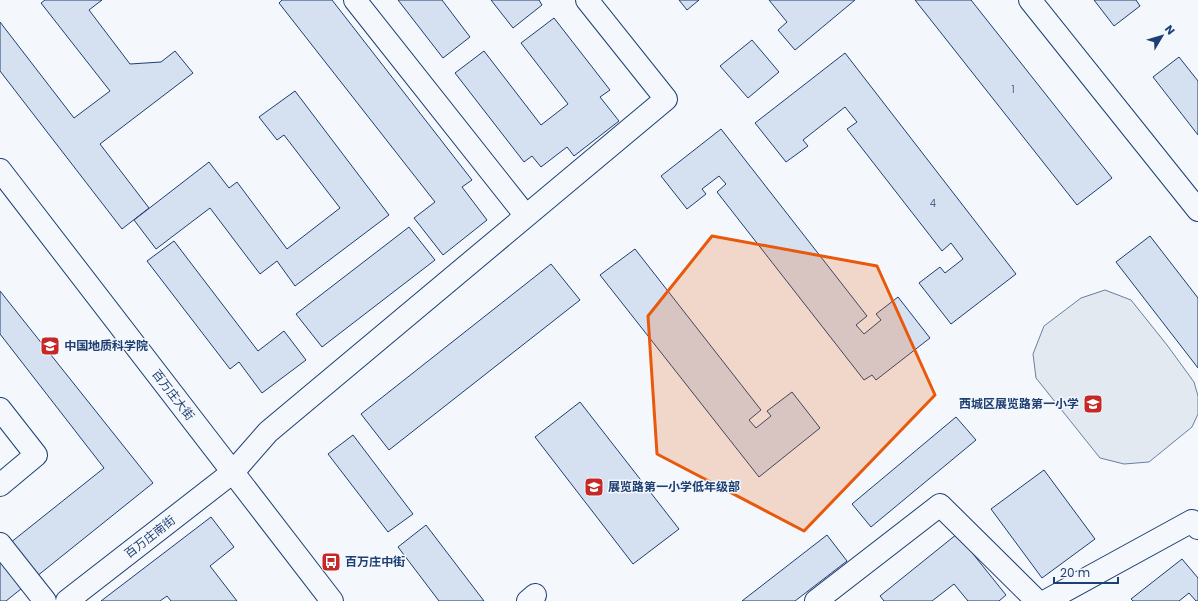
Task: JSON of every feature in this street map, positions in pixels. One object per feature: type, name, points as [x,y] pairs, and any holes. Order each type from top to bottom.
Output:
[{"type":"street","points":[[355,0],[526,216]]},
{"type":"street","name":"百万庄南街","points":[[67,601],[233,472],[268,432],[666,99],[587,0]]},
{"type":"street","points":[[1030,0],[1198,210]]},
{"type":"street","name":"百万庄大街","points":[[0,170],[332,601]]},
{"type":"street","points":[[0,409],[36,455],[0,485]]},
{"type":"street","points":[[816,601],[940,505],[1037,601]]},
{"type":"street","points":[[1046,601],[1196,521]]},
{"type":"street","points":[[0,544],[45,601]]},
{"type":"highlighted area","points":[[712,236],[877,266],[935,395],[804,531],[657,454],[648,316]]},
{"type":"shaded area","points":[[1105,290],[1131,300],[1194,382],[1198,396],[1198,414],[1192,427],[1149,462],[1124,464],[1100,458],[1036,378],[1033,354],[1044,326],[1081,298]]},
{"type":"building","points":[[45,0],[102,0],[89,10],[130,64],[161,62],[175,51],[193,73],[100,144],[149,208],[122,229],[0,71],[0,22],[74,118],[110,91],[41,3]]},
{"type":"building","points":[[282,0],[332,0],[472,180],[462,187],[487,220],[443,255],[414,218],[435,202],[279,3]]},
{"type":"building","points":[[398,0],[442,0],[470,37],[443,58]]},
{"type":"building","points":[[491,0],[539,0],[542,5],[513,28]]},
{"type":"building","points":[[679,0],[699,0],[687,10]]},
{"type":"building","points":[[769,0],[855,0],[795,50],[778,30],[787,22]]},
{"type":"building","points":[[915,0],[971,0],[1112,178],[1077,205]]},
{"type":"building","points":[[1094,0],[1136,0],[1140,6],[1114,26]]},
{"type":"building","points":[[554,18],[610,90],[600,97],[619,121],[574,156],[567,147],[541,167],[532,156],[524,162],[455,73],[484,51],[541,125],[568,104],[521,43]]},
{"type":"building","points":[[752,40],[779,72],[748,98],[720,66]]},
{"type":"building","points":[[845,53],[1016,274],[951,324],[919,283],[940,267],[945,273],[963,259],[951,243],[942,251],[847,129],[857,122],[845,107],[803,140],[808,146],[786,162],[755,123]]},
{"type":"building","points":[[1179,57],[1198,81],[1198,135],[1153,77]]},
{"type":"building","points":[[295,91],[389,215],[295,286],[277,261],[260,274],[210,208],[156,249],[134,220],[209,162],[229,188],[237,182],[287,249],[340,208],[284,135],[277,140],[259,117]]},
{"type":"building","points":[[721,129],[867,316],[856,325],[864,334],[881,320],[876,314],[898,297],[930,338],[876,380],[872,375],[864,380],[717,192],[726,184],[719,176],[702,189],[706,194],[687,209],[661,176]]},
{"type":"building","points":[[409,227],[435,260],[322,347],[296,314]]},
{"type":"building","points":[[1150,236],[1198,298],[1198,368],[1116,262]]},
{"type":"building","points":[[174,241],[258,351],[284,331],[306,360],[262,393],[239,362],[230,369],[147,261]]},
{"type":"building","points":[[635,249],[761,410],[749,420],[756,428],[771,416],[767,411],[792,392],[820,428],[759,477],[600,275]]},
{"type":"building","points":[[551,264],[580,300],[389,450],[361,414]]},
{"type":"building","points":[[0,291],[153,483],[6,601],[0,601],[0,551],[104,468],[0,334]]},
{"type":"building","points":[[580,402],[679,529],[633,564],[535,437]]},
{"type":"building","points":[[956,417],[976,440],[871,527],[852,504]]},
{"type":"building","points":[[353,435],[413,514],[388,532],[328,454]]},
{"type":"building","points":[[1044,470],[1095,539],[1042,578],[991,509]]},
{"type":"building","points":[[211,517],[234,547],[210,566],[237,601],[171,601],[167,596],[160,601],[101,601]]},
{"type":"building","points":[[426,525],[484,601],[439,601],[398,547]]},
{"type":"building","points":[[957,534],[1006,595],[999,601],[968,601],[954,584],[932,601],[884,601],[880,596]]},
{"type":"building","points":[[827,535],[847,561],[795,601],[742,601]]},
{"type":"building","points":[[1182,559],[1198,578],[1198,601],[1196,601],[1189,593],[1179,601],[1133,601],[1131,599]]},
{"type":"place","name":"中国地质科学院","points":[[50,346]]},
{"type":"place","name":"西城区展览路第一小学","points":[[1093,404]]},
{"type":"place","name":"展览路第一小学低年级部","points":[[594,487]]},
{"type":"place","name":"百万庄中街","points":[[331,562]]}]
